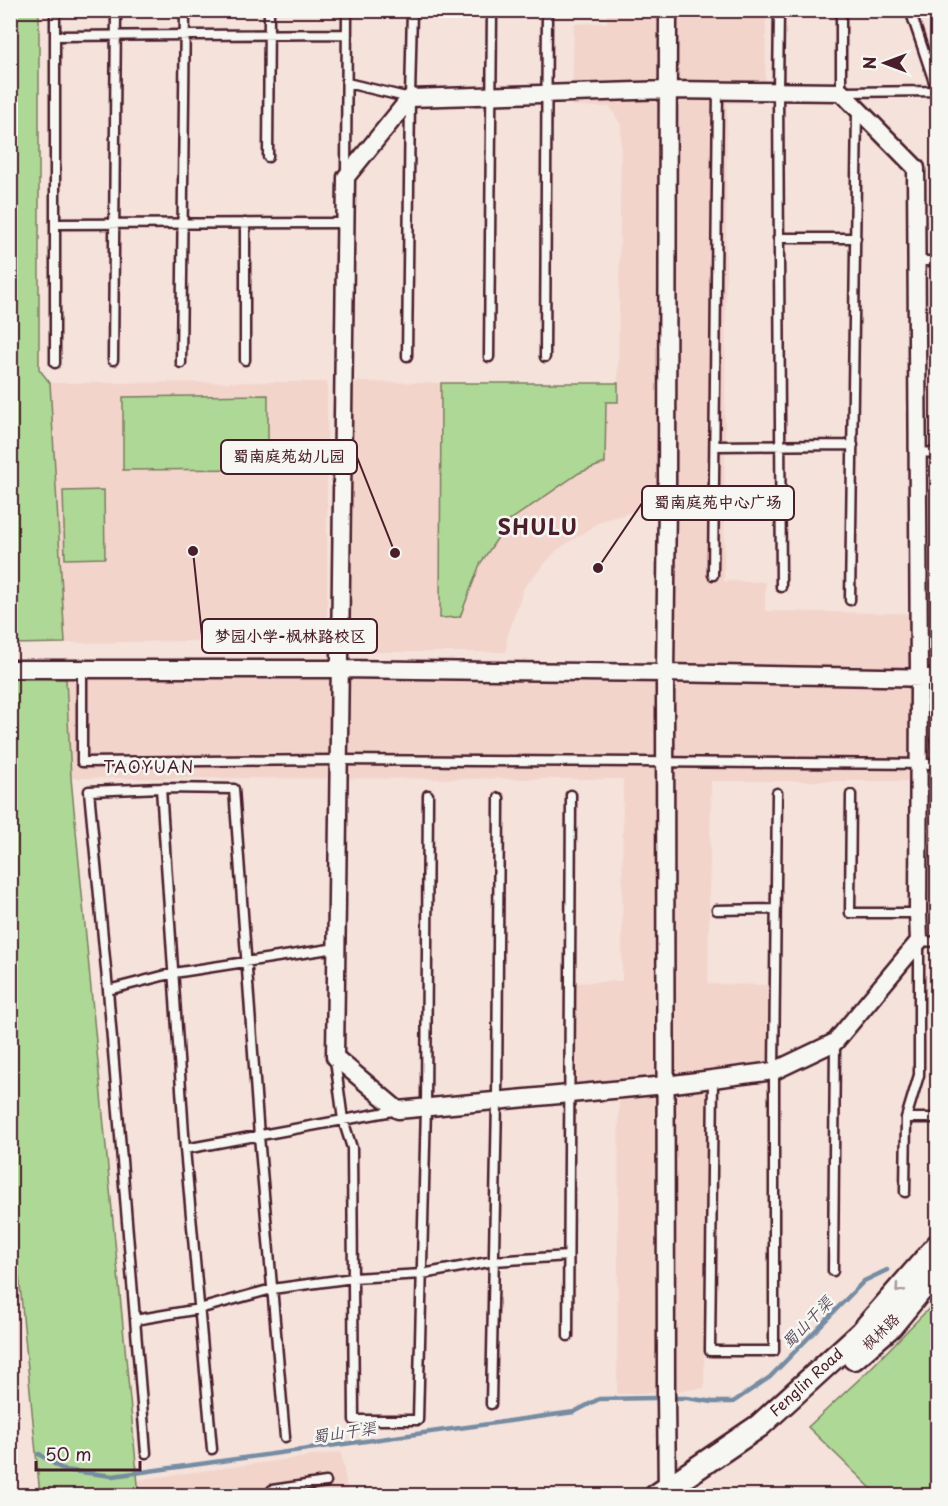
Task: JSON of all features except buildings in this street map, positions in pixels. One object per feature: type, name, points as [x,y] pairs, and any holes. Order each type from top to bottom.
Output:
[{"type":"main road","name":"Fenglin Road","points":[[666,1494],[759,1426],[862,1332],[938,1245]]},
{"type":"main road","name":"枫林路","points":[[666,1494],[765,1434],[891,1326],[933,1285]]},
{"type":"street","points":[[666,1494],[665,673],[668,10]]},
{"type":"street","points":[[668,90],[841,92],[916,168],[919,941],[835,1042],[774,1071],[666,1085],[398,1110],[335,1057],[346,177],[410,98],[668,90]]},
{"type":"street","points":[[10,669],[340,669],[938,678]]},
{"type":"lane","points":[[55,10],[55,363]]},
{"type":"lane","points":[[113,360],[116,10]]},
{"type":"lane","points":[[181,363],[185,10]]},
{"type":"lane","points":[[268,157],[270,10]]},
{"type":"lane","points":[[346,177],[347,10]]},
{"type":"lane","points":[[407,356],[412,10]]},
{"type":"lane","points":[[489,357],[492,10]]},
{"type":"lane","points":[[545,357],[548,10]]},
{"type":"lane","points":[[779,10],[781,588]]},
{"type":"lane","points":[[841,10],[841,92],[937,92]]},
{"type":"lane","points":[[910,10],[937,92],[938,103]]},
{"type":"lane","points":[[55,36],[346,34]]},
{"type":"lane","points":[[346,83],[410,98]]},
{"type":"lane","points":[[713,575],[718,90]]},
{"type":"lane","points":[[850,600],[857,109]]},
{"type":"lane","points":[[244,360],[245,223]]},
{"type":"lane","points":[[55,224],[346,223]]},
{"type":"lane","points":[[778,238],[856,238]]},
{"type":"lane","points":[[917,261],[938,261]]},
{"type":"lane","points":[[715,446],[853,445]]},
{"type":"lane","points":[[918,452],[938,453]]},
{"type":"lane","points":[[82,670],[82,762],[338,760],[938,764]]},
{"type":"lane","points":[[162,788],[185,1149],[212,1449]]},
{"type":"lane","points":[[146,1454],[108,990],[89,791],[162,788],[234,789],[259,1136],[285,1437]]},
{"type":"lane","points":[[713,1080],[710,1351],[774,1351],[777,793]]},
{"type":"lane","points":[[335,1057],[343,1120],[352,1148],[354,1420],[418,1420],[426,1107],[428,795]]},
{"type":"lane","points":[[568,1336],[571,795]]},
{"type":"lane","points":[[851,795],[850,913],[918,913]]},
{"type":"lane","points":[[490,1404],[497,1101],[499,798]]},
{"type":"lane","points":[[717,910],[776,909]]},
{"type":"lane","points":[[905,1192],[906,1118],[919,1075],[919,941],[938,942]]},
{"type":"lane","points":[[108,990],[174,973],[336,948]]},
{"type":"lane","points":[[833,1271],[835,1042]]},
{"type":"lane","points":[[185,1149],[398,1110]]},
{"type":"lane","points":[[906,1118],[938,1118]]},
{"type":"lane","points":[[135,1320],[199,1309],[272,1288],[353,1278],[422,1274],[494,1261],[568,1256]]},
{"type":"lane","points":[[273,1496],[272,1491],[326,1482]]},
{"type":"shaded area","points":[[607,11],[766,11],[765,102],[727,103],[724,581],[765,582],[765,611],[937,614],[938,781],[711,781],[708,984],[769,985],[769,1083],[707,1088],[704,1388],[642,1394],[617,1394],[619,1100],[575,1104],[575,983],[622,981],[623,779],[71,778],[66,679],[655,680],[656,505],[601,521],[557,550],[524,587],[507,637],[506,652],[366,652],[350,618],[353,382],[441,383],[440,618],[460,617],[480,564],[509,521],[579,473],[605,463],[606,402],[618,402],[621,125],[610,107],[572,106],[574,24],[607,23]]},
{"type":"shaded area","points":[[327,382],[327,616],[312,639],[65,643],[50,383]]},
{"type":"shaded area","points":[[341,1452],[348,1495],[139,1495],[137,1480]]},
{"type":"green space","points":[[10,11],[39,11],[39,369],[50,383],[65,643],[11,644]]},
{"type":"green space","points":[[441,383],[618,383],[618,402],[606,402],[605,463],[579,473],[509,521],[480,564],[460,617],[440,618]]},
{"type":"green space","points":[[268,395],[268,469],[123,470],[123,397]]},
{"type":"green space","points":[[104,490],[105,558],[65,559],[63,491]]},
{"type":"green space","points":[[11,677],[66,679],[71,778],[139,1495],[40,1495],[10,1180]]},
{"type":"green space","points":[[937,1300],[937,1495],[878,1495],[808,1427],[869,1370]]},
{"type":"waterway","name":"蜀山干渠","points":[[677,1398],[733,1402],[770,1377],[864,1281],[887,1270]]},
{"type":"waterway","name":"蜀山干渠","points":[[39,1454],[64,1470],[113,1476],[574,1412],[599,1399],[655,1398]]},
{"type":"place","name":"梦园小学-枫林路校区","points":[[193,551]]},
{"type":"place","name":"蜀南庭苑幼儿园","points":[[395,553]]},
{"type":"place","name":"蜀南庭苑中心广场","points":[[598,568]]},
{"type":"district","name":"SHULU","points":[[538,528]]},
{"type":"district","name":"TAOYUAN","points":[[149,767]]}]
